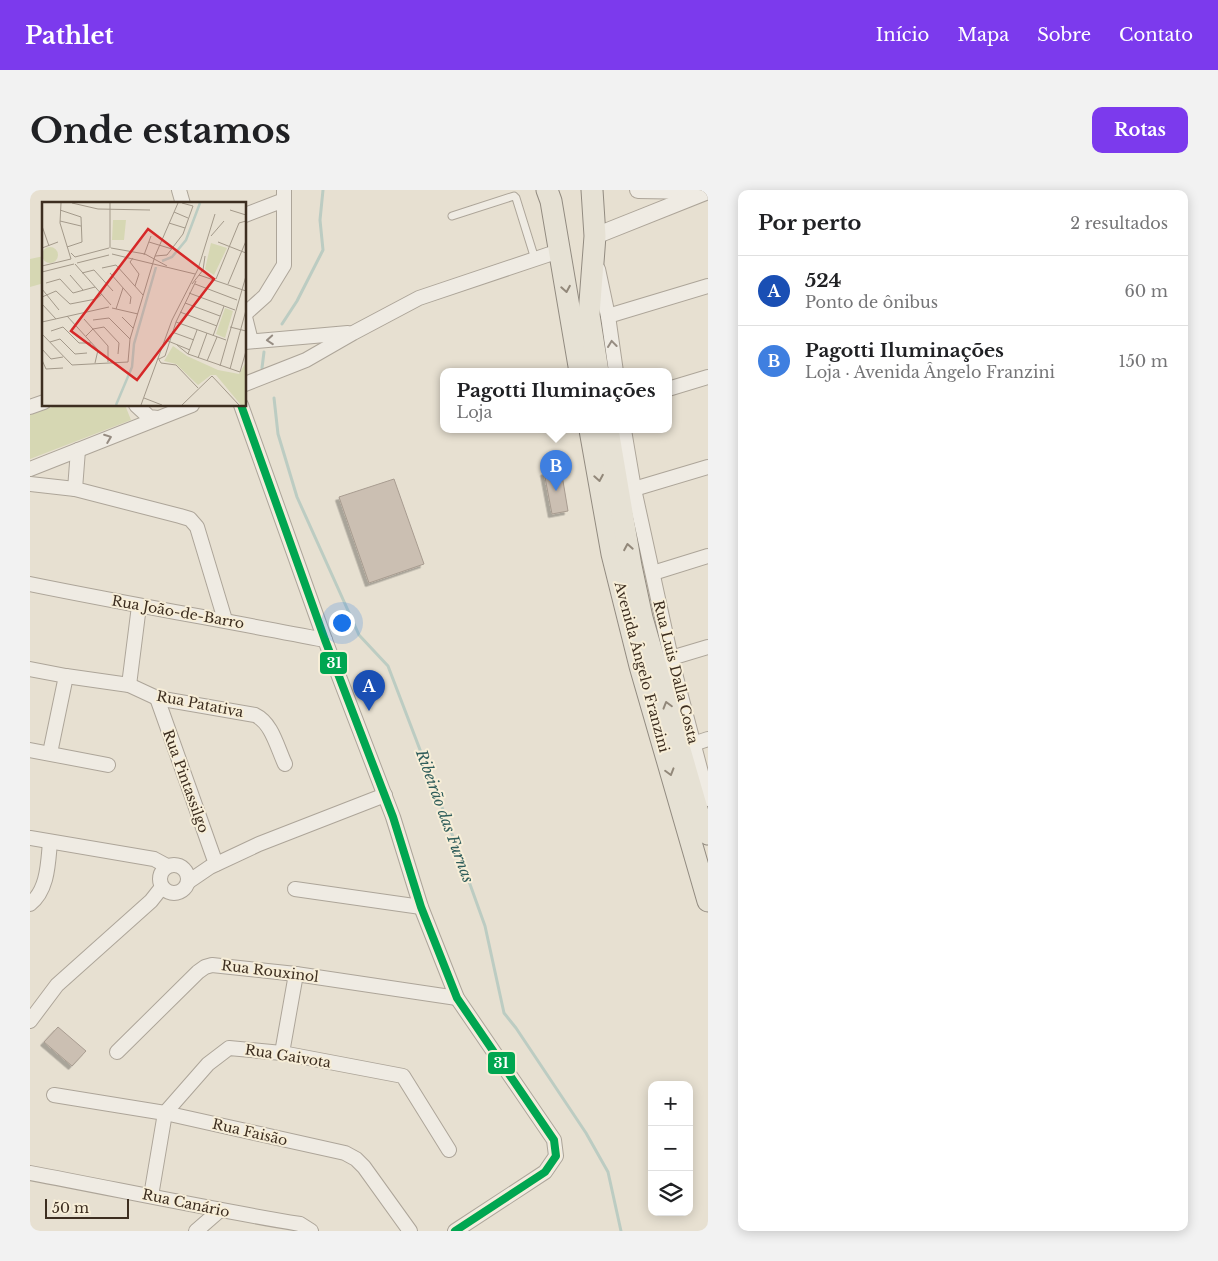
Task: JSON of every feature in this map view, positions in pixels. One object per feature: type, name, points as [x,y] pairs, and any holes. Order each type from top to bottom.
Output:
[{"type":"main road","points":[[547,190],[551,201],[579,368]]},
{"type":"main road","points":[[592,190],[594,242],[589,315],[597,368]]},
{"type":"main road","name":"Avenida Ângelo Franzini","points":[[591,433],[612,554],[637,657],[708,901]]},
{"type":"main road","name":"Avenida Ângelo Franzini","points":[[609,433],[631,566],[642,618],[696,808],[708,834]]},
{"type":"street","points":[[638,190],[707,191]]},
{"type":"street","points":[[615,368],[594,242],[707,191]]},
{"type":"street","points":[[246,214],[284,195],[284,265],[265,296],[246,315]]},
{"type":"street","points":[[246,384],[306,360],[419,298],[559,251]]},
{"type":"street","points":[[608,316],[708,286]]},
{"type":"street","points":[[246,325],[248,342],[353,333]]},
{"type":"street","points":[[300,338],[306,360]]},
{"type":"street","points":[[672,388],[708,377]]},
{"type":"street","points":[[30,407],[42,403]]},
{"type":"street","points":[[137,406],[149,417],[158,418]]},
{"type":"street","points":[[30,469],[189,406]]},
{"type":"street","points":[[241,406],[326,640],[385,795],[421,907],[457,998],[554,1140],[556,1156],[545,1172],[455,1231]]},
{"type":"street","name":"Rua Luis Dalla Costa","points":[[625,433],[634,489],[671,658],[708,799]]},
{"type":"street","points":[[75,489],[78,450]]},
{"type":"street","points":[[634,489],[708,467]]},
{"type":"street","points":[[30,484],[75,489],[190,519],[197,527],[226,620]]},
{"type":"street","points":[[653,574],[708,556]]},
{"type":"street","name":"Rua João-de-Barro","points":[[30,584],[326,640]]},
{"type":"street","points":[[129,685],[139,606]]},
{"type":"street","points":[[671,658],[708,647]]},
{"type":"street","name":"Rua Patativa","points":[[30,669],[129,685],[157,698],[255,714],[267,724],[285,764]]},
{"type":"street","points":[[50,753],[66,676]]},
{"type":"street","name":"Rua Pintassilgo","points":[[157,698],[213,866]]},
{"type":"street","points":[[694,744],[708,739]]},
{"type":"street","points":[[30,750],[108,765]]},
{"type":"street","points":[[30,1021],[57,985],[151,901],[183,887],[213,866],[259,844],[385,795]]},
{"type":"street","points":[[30,838],[154,859],[187,874],[183,887],[169,893],[161,883],[154,859]]},
{"type":"street","points":[[30,904],[36,899],[46,875],[50,842]]},
{"type":"street","points":[[151,901],[161,883],[162,872],[174,867],[213,866]]},
{"type":"street","points":[[295,889],[421,907]]},
{"type":"street","name":"Rua Rouxinol","points":[[117,1052],[205,967],[220,965],[296,974],[457,998]]},
{"type":"street","points":[[282,1054],[296,974]]},
{"type":"street","name":"Rua Gaivota","points":[[165,1113],[208,1064],[229,1048],[282,1054],[403,1076],[449,1150]]},
{"type":"street","name":"Rua Faisão","points":[[54,1096],[165,1113],[345,1154],[356,1159],[364,1167],[410,1231]]},
{"type":"street","points":[[151,1196],[165,1113]]},
{"type":"street","name":"Rua Canário","points":[[30,1173],[219,1211],[300,1224],[311,1231]]},
{"type":"street","points":[[196,1231],[219,1211]]},
{"type":"lane","points":[[452,216],[514,196],[535,259]]},
{"type":"green space","points":[[42,256],[42,284],[30,287],[30,259]]},
{"type":"green space","points":[[55,406],[125,406],[131,420],[30,459],[30,415]]},
{"type":"building","points":[[561,469],[568,511],[552,514],[544,472]]},
{"type":"building","points":[[394,479],[424,564],[369,583],[339,497]]},
{"type":"building","points":[[58,1027],[86,1051],[72,1066],[44,1042]]},
{"type":"waterway","name":"Ribeirão das Furnas","points":[[282,324],[297,301],[323,250],[320,220],[323,190]]},
{"type":"waterway","name":"Ribeirão das Furnas","points":[[262,368],[264,352]]},
{"type":"waterway","name":"Ribeirão das Furnas","points":[[274,398],[278,434],[297,497],[359,635],[388,666],[448,823],[485,926],[504,1013],[586,1133],[608,1172],[621,1231]]},
{"type":"transit line","name":"31","points":[[241,406],[325,640],[393,817],[421,907],[457,998],[554,1140],[556,1156],[545,1172],[455,1231]]},
{"type":"place","name":"Pagotti Iluminações","points":[[556,491]]},
{"type":"place","name":"524","points":[[369,711]]}]
